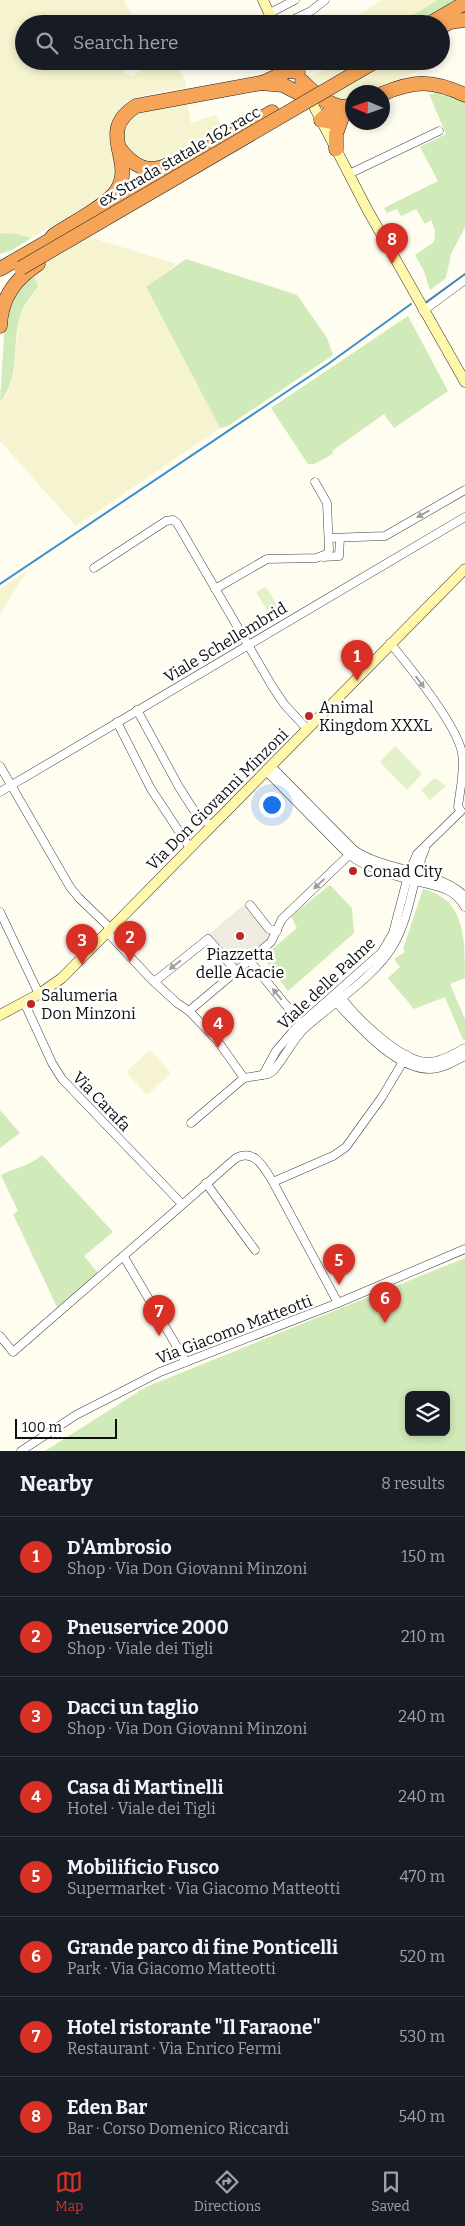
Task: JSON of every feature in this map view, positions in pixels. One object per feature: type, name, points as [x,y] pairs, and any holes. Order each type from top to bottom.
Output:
[{"type":"highway","points":[[444,15],[465,3]]},
{"type":"highway","points":[[450,17],[465,9]]},
{"type":"highway","points":[[450,22],[465,20]]},
{"type":"highway","name":"ex Strada statale 162 racc","points":[[0,269],[348,70]]},
{"type":"highway","name":"ex Strada statale 162 racc","points":[[0,280],[22,272],[113,214],[361,70]]},
{"type":"highway","points":[[0,260],[39,243],[48,242],[54,235],[108,200],[118,189],[123,169],[116,132],[123,116],[136,106],[261,84],[282,73],[297,71],[316,95],[329,104],[345,109]]},
{"type":"highway","points":[[282,73],[310,99]]},
{"type":"highway","points":[[390,91],[407,85],[424,83],[447,87],[465,95]]},
{"type":"highway","points":[[118,147],[137,166],[157,169],[167,166],[259,116],[272,112]]},
{"type":"highway","points":[[322,122],[333,122],[345,112]]},
{"type":"highway","points":[[336,148],[336,134],[345,114]]},
{"type":"highway","points":[[0,326],[0,317],[6,298],[22,272]]},
{"type":"street","points":[[263,0],[270,13],[295,0]]},
{"type":"street","points":[[303,15],[325,0]]},
{"type":"street","points":[[297,71],[349,174],[465,382]]},
{"type":"street","points":[[349,174],[439,131]]},
{"type":"street","points":[[424,311],[465,280]]},
{"type":"street","points":[[315,482],[327,503],[330,538],[329,550],[323,557]]},
{"type":"street","points":[[330,538],[385,536],[465,490]]},
{"type":"street","name":"Viale Schellembrid","points":[[0,792],[465,517]]},
{"type":"street","points":[[94,568],[166,521],[173,520],[177,523],[278,696],[307,729]]},
{"type":"street","points":[[216,589],[266,559],[339,556],[340,538]]},
{"type":"street","name":"Via Don Giovanni Minzoni","points":[[0,1015],[39,994],[62,978],[390,643],[463,574]]},
{"type":"street","name":"Viale delle Palme","points":[[244,1078],[268,1074],[277,1067],[303,1026],[337,998],[382,952],[393,933],[412,876],[428,842],[461,811],[458,807],[462,754],[460,745],[440,711],[390,643]]},
{"type":"street","points":[[138,710],[183,794],[193,809],[211,826]]},
{"type":"street","points":[[117,722],[147,780],[190,848]]},
{"type":"street","points":[[0,766],[78,898],[109,930],[154,982],[177,1004],[189,1011],[226,1050],[244,1078],[191,1123]]},
{"type":"street","points":[[268,769],[365,865],[450,884],[465,896]]},
{"type":"street","points":[[189,1011],[271,942],[282,919],[351,852]]},
{"type":"street","points":[[412,876],[447,889],[457,896],[465,907]]},
{"type":"street","points":[[250,905],[269,929],[277,931]]},
{"type":"street","points":[[0,912],[39,994]]},
{"type":"street","points":[[154,982],[208,939],[236,971]]},
{"type":"street","points":[[249,960],[303,1026]]},
{"type":"street","points":[[337,998],[370,1038],[421,1068],[440,1068],[465,1056]]},
{"type":"street","name":"Via Carafa","points":[[24,1002],[62,1079],[182,1204]]},
{"type":"street","points":[[405,1058],[430,1062],[438,1061],[465,1048]]},
{"type":"street","points":[[273,1182],[333,1156],[346,1148],[382,1097],[405,1058]]},
{"type":"street","points":[[0,1336],[14,1352],[206,1183],[236,1158],[249,1155],[259,1161],[273,1182],[338,1303]]},
{"type":"street","points":[[206,1183],[254,1250]]},
{"type":"street","name":"Via Giacomo Matteotti","points":[[21,1451],[76,1415],[160,1372],[338,1303],[465,1249]]},
{"type":"street","points":[[124,1257],[186,1362]]},
{"type":"shaded area","points":[[0,0],[126,0],[124,2],[132,15],[15,15],[15,70],[122,70],[123,73],[132,76],[142,70],[178,70],[186,81],[185,88],[139,96],[127,101],[119,109],[113,120],[110,140],[119,173],[108,193],[31,238],[17,234],[0,233]]},
{"type":"shaded area","points":[[382,0],[438,0],[416,15],[359,15]]},
{"type":"shaded area","points":[[324,70],[421,70],[385,85],[345,85],[345,99],[338,100],[327,96],[308,78]]},
{"type":"shaded area","points":[[187,101],[191,123],[215,115],[223,128],[167,159],[151,163],[137,159],[125,145],[123,138],[124,128],[135,111]]},
{"type":"shaded area","points":[[89,237],[176,264],[146,288],[220,428],[76,526],[0,441],[0,402],[7,394],[13,377],[19,317],[38,286],[32,271]]},
{"type":"shaded area","points":[[28,570],[7,602],[0,615],[0,589]]},
{"type":"shaded area","name":"Piazzetta delle Acacie","points":[[245,904],[272,937],[235,967],[208,935]]},
{"type":"shaded area","points":[[150,1050],[171,1073],[147,1095],[126,1072]]},
{"type":"green space","points":[[438,0],[459,0],[432,15],[413,15]]},
{"type":"green space","points":[[434,91],[465,99],[465,227],[451,254],[446,278],[430,290],[424,271],[415,255],[434,242],[435,230],[431,220],[425,224],[416,209],[401,216],[397,209],[387,213],[384,208],[438,181],[420,147],[446,134],[429,94],[434,94]]},
{"type":"green space","points":[[0,233],[17,234],[31,238],[12,250],[0,254]]},
{"type":"green space","points":[[186,259],[297,295],[327,338],[333,355],[228,426],[220,428],[146,287]]},
{"type":"green space","points":[[32,271],[38,286],[20,315],[13,373],[6,393],[0,402],[6,306]]},
{"type":"green space","points":[[408,316],[448,391],[394,428],[384,414],[332,451],[333,454],[314,464],[308,464],[271,408]]},
{"type":"green space","points":[[266,587],[278,606],[268,612],[256,592]]},
{"type":"green space","points":[[395,746],[422,774],[407,790],[380,762]]},
{"type":"green space","points":[[435,778],[446,786],[430,800],[421,790]]},
{"type":"green space","points":[[330,885],[352,908],[354,933],[288,991],[263,957],[297,928],[291,916]]},
{"type":"green space","points":[[423,889],[437,894],[447,901],[455,911],[460,922],[463,934],[465,978],[450,984],[465,1019],[465,1039],[463,1040],[445,997],[414,1009],[388,978],[400,967],[394,959],[405,952],[403,949]]},
{"type":"green space","points":[[0,1110],[20,1133],[0,1148]]},
{"type":"green space","points":[[42,1155],[113,1232],[84,1256],[98,1273],[58,1309],[13,1214],[18,1211],[1,1175],[28,1164]]},
{"type":"green space","points":[[465,1258],[465,1451],[45,1451],[146,1387]]},
{"type":"waterway","points":[[425,303],[465,274]]},
{"type":"waterway","points":[[0,584],[328,364],[411,304]]},
{"type":"place","name":"Eden Bar","points":[[392,264]]},
{"type":"place","name":"D'Ambrosio","points":[[357,681]]},
{"type":"place","name":"Animal Kingdom XXXL","points":[[309,716]]},
{"type":"place","name":"Conad City","points":[[353,871]]},
{"type":"place","name":"Piazzetta delle Acacie","points":[[240,936]]},
{"type":"place","name":"Pneuservice 2000","points":[[130,962]]},
{"type":"place","name":"Dacci un taglio","points":[[82,965]]},
{"type":"place","name":"Salumeria Don Minzoni","points":[[31,1004]]},
{"type":"place","name":"Casa di Martinelli","points":[[218,1048]]},
{"type":"place","name":"Mobilificio Fusco","points":[[339,1285]]},
{"type":"place","name":"Grande parco di fine Ponticelli","points":[[385,1323]]},
{"type":"place","name":"Hotel ristorante \"Il Faraone\"","points":[[159,1336]]}]
